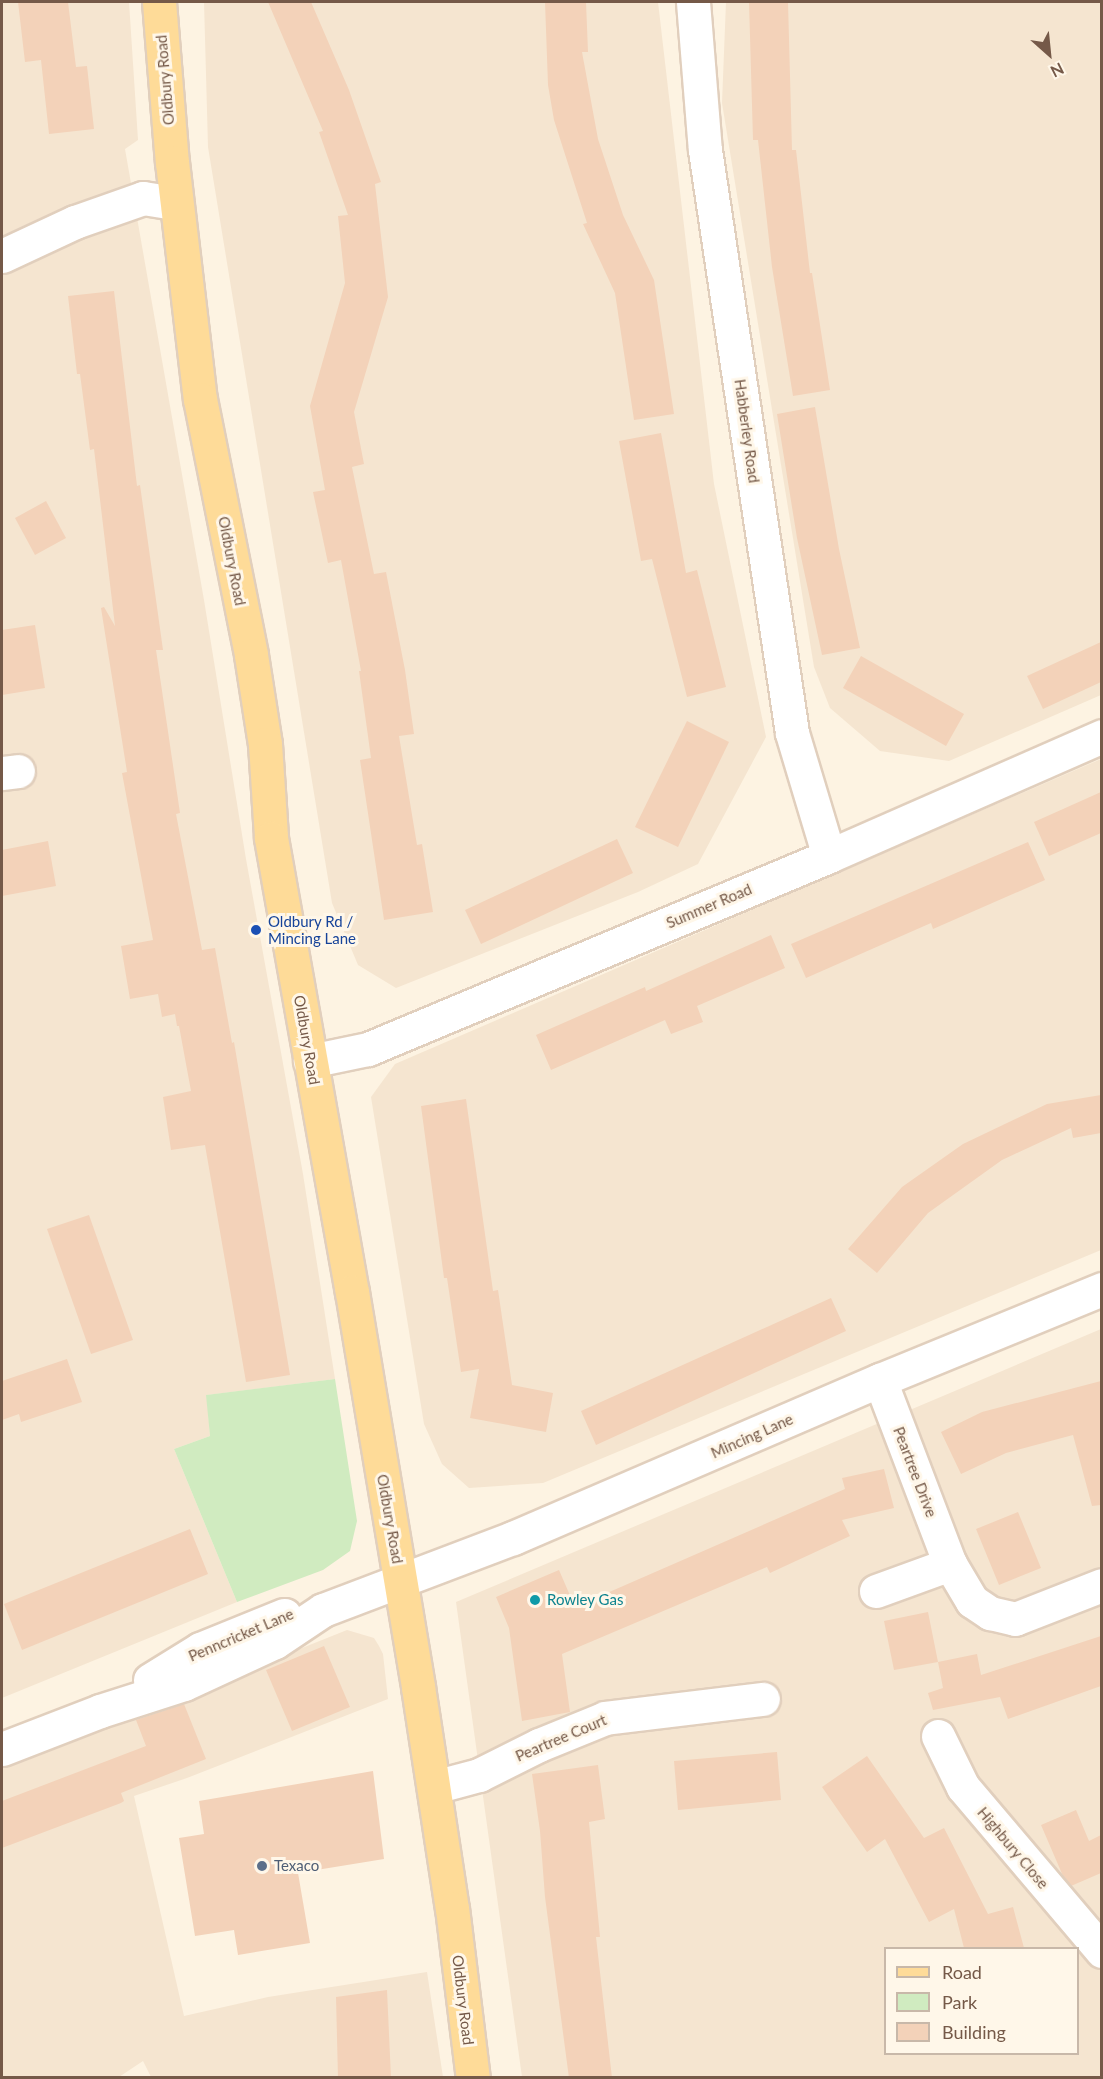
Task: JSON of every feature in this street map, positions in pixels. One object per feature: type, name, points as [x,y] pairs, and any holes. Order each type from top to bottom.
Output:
[{"type":"main road","name":"Oldbury Road","points":[[159,2],[176,203],[200,399],[251,655],[265,744],[271,838],[434,1787],[473,2078]]},
{"type":"street","name":"Habberley Road","points":[[693,2],[705,150],[792,733],[829,856]]},
{"type":"street","points":[[2,256],[75,222],[142,198],[176,203]]},
{"type":"street","name":"Summer Road","points":[[310,1061],[368,1049],[829,856],[1101,736]]},
{"type":"street","name":"Mincing Lane","points":[[400,1581],[636,1487],[880,1380],[1101,1289]]},
{"type":"street","name":"Peartree Drive","points":[[880,1380],[950,1564],[972,1600],[990,1613],[1015,1618],[1101,1585]]},
{"type":"street","points":[[876,1591],[950,1564]]},
{"type":"street","name":"Penncricket Lane","points":[[2,1749],[100,1711],[200,1649],[298,1610],[323,1610],[400,1581]]},
{"type":"street","name":"Peartree Court","points":[[434,1787],[479,1775],[539,1745],[605,1718],[763,1699]]},
{"type":"street","name":"Highbury Close","points":[[938,1736],[963,1787],[1101,1951]]},
{"type":"shaded area","points":[[2,2],[129,2],[138,140],[125,149],[204,600],[246,859],[303,1174],[335,1379],[207,1395],[210,1436],[174,1449],[237,1602],[2,1698]]},
{"type":"shaded area","points":[[204,2],[658,2],[714,484],[766,737],[698,864],[638,892],[396,988],[358,965],[332,903],[208,147]]},
{"type":"shaded area","points":[[726,2],[1101,2],[1101,695],[949,761],[880,751],[830,708],[814,667],[722,103]]},
{"type":"shaded area","points":[[1101,759],[1101,1250],[543,1483],[469,1488],[442,1464],[424,1424],[371,1097],[395,1064]]},
{"type":"shaded area","points":[[1101,1329],[1101,2077],[522,2077],[456,1602]]},
{"type":"shaded area","points":[[347,1630],[374,1638],[379,1646],[383,1654],[388,1699],[187,1778],[134,1796],[184,2016],[268,1997],[427,1972],[443,2077],[151,2077],[143,2061],[119,2077],[2,2078],[2,1768]]},
{"type":"green space","points":[[335,1379],[357,1521],[350,1551],[323,1570],[237,1602],[174,1449],[210,1436],[206,1395]]},
{"type":"building","points":[[18,2],[68,2],[76,67],[87,66],[94,129],[49,134],[41,60],[25,62]]},
{"type":"building","points":[[268,2],[311,2],[349,90],[381,182],[375,184],[388,297],[354,412],[364,464],[352,467],[374,574],[386,572],[405,670],[414,734],[399,736],[417,845],[422,844],[433,912],[384,920],[360,760],[371,758],[359,671],[361,671],[341,560],[328,563],[313,492],[325,490],[310,406],[345,283],[338,216],[348,215],[319,132],[323,131]]},
{"type":"building","points":[[545,2],[586,2],[588,52],[582,52],[598,139],[623,215],[654,280],[674,414],[634,420],[615,293],[583,224],[587,223],[554,120],[548,85]]},
{"type":"building","points":[[749,2],[788,2],[792,150],[796,150],[810,273],[812,273],[830,390],[793,396],[772,267],[758,140],[753,140]]},
{"type":"building","points":[[114,291],[137,486],[140,485],[163,650],[156,650],[180,813],[176,814],[202,950],[215,948],[232,1043],[234,1042],[290,1375],[246,1382],[205,1145],[171,1150],[163,1097],[191,1091],[179,1026],[177,1026],[175,1014],[162,1017],[158,994],[130,999],[121,946],[153,940],[122,773],[127,772],[101,608],[104,607],[115,626],[94,449],[90,450],[80,374],[77,374],[68,296]]},
{"type":"building","points":[[815,407],[839,549],[860,648],[822,655],[797,538],[777,414]]},
{"type":"building","points":[[661,433],[686,573],[697,570],[726,687],[687,697],[652,559],[641,561],[619,441]]},
{"type":"building","points":[[46,501],[66,538],[35,555],[15,518]]},
{"type":"building","points":[[35,625],[45,688],[2,695],[2,630]]},
{"type":"building","points":[[1101,642],[1101,682],[1043,709],[1027,676]]},
{"type":"building","points":[[861,656],[964,714],[946,746],[843,688]]},
{"type":"building","points":[[687,721],[729,742],[678,847],[635,827]]},
{"type":"building","points":[[1101,792],[1101,833],[1049,856],[1034,822]]},
{"type":"building","points":[[617,839],[633,873],[481,944],[465,910]]},
{"type":"building","points":[[48,841],[56,886],[2,896],[2,850]]},
{"type":"building","points":[[1028,842],[1045,880],[933,929],[931,923],[806,978],[791,944]]},
{"type":"building","points":[[771,935],[785,968],[697,1006],[703,1022],[671,1034],[665,1020],[551,1070],[536,1035],[645,987],[646,991]]},
{"type":"building","points":[[1101,1095],[1101,1133],[1073,1138],[1071,1128],[1002,1160],[928,1213],[877,1273],[848,1249],[902,1187],[963,1144],[1047,1104]]},
{"type":"building","points":[[466,1099],[493,1291],[498,1290],[512,1385],[553,1393],[546,1432],[470,1418],[479,1369],[461,1372],[447,1278],[444,1278],[421,1106]]},
{"type":"building","points":[[89,1215],[133,1340],[91,1354],[47,1229]]},
{"type":"building","points":[[831,1298],[846,1331],[596,1445],[581,1411]]},
{"type":"building","points":[[67,1359],[82,1402],[21,1422],[19,1414],[2,1420],[2,1381]]},
{"type":"building","points":[[1101,1381],[1101,1505],[1092,1506],[1073,1435],[1006,1453],[961,1474],[941,1432],[982,1412]]},
{"type":"building","points":[[884,1469],[894,1508],[842,1520],[850,1536],[770,1573],[767,1567],[562,1654],[570,1712],[522,1721],[509,1628],[496,1597],[559,1570],[575,1607],[845,1489],[842,1478]]},
{"type":"building","points":[[1018,1512],[1041,1568],[999,1585],[976,1529]]},
{"type":"building","points":[[190,1529],[208,1574],[22,1650],[4,1604]]},
{"type":"building","points":[[928,1612],[938,1662],[894,1670],[884,1621]]},
{"type":"building","points":[[1101,1636],[1101,1686],[1008,1719],[1000,1697],[933,1710],[928,1693],[943,1688],[938,1662],[977,1654],[981,1675]]},
{"type":"building","points":[[324,1646],[350,1707],[292,1731],[266,1670]]},
{"type":"building","points":[[184,1704],[206,1759],[121,1793],[124,1801],[121,1803],[2,1848],[2,1801],[146,1746],[136,1720]]},
{"type":"building","points":[[777,1752],[781,1800],[678,1810],[674,1761]]},
{"type":"building","points":[[867,1756],[924,1838],[944,1828],[988,1914],[1013,1907],[1024,1947],[964,1947],[954,1909],[929,1922],[885,1839],[867,1852],[822,1787]]},
{"type":"building","points":[[598,1765],[605,1819],[589,1822],[600,1937],[596,1937],[612,2078],[569,2078],[545,1897],[540,1831],[532,1774]]},
{"type":"building","name":"Texaco","points":[[373,1771],[384,1859],[298,1873],[310,1943],[238,1955],[234,1930],[195,1936],[179,1838],[204,1834],[199,1801]]},
{"type":"building","points":[[1076,1810],[1089,1841],[1101,1835],[1101,1873],[1071,1886],[1063,1876],[1041,1825]]},
{"type":"building","points":[[387,1990],[391,2078],[338,2078],[336,1997]]},
{"type":"place","name":"Oldbury Rd / Mincing Lane","points":[[256,930]]},
{"type":"place","name":"Rowley Gas","points":[[535,1600]]},
{"type":"place","name":"Texaco","points":[[262,1866]]}]
